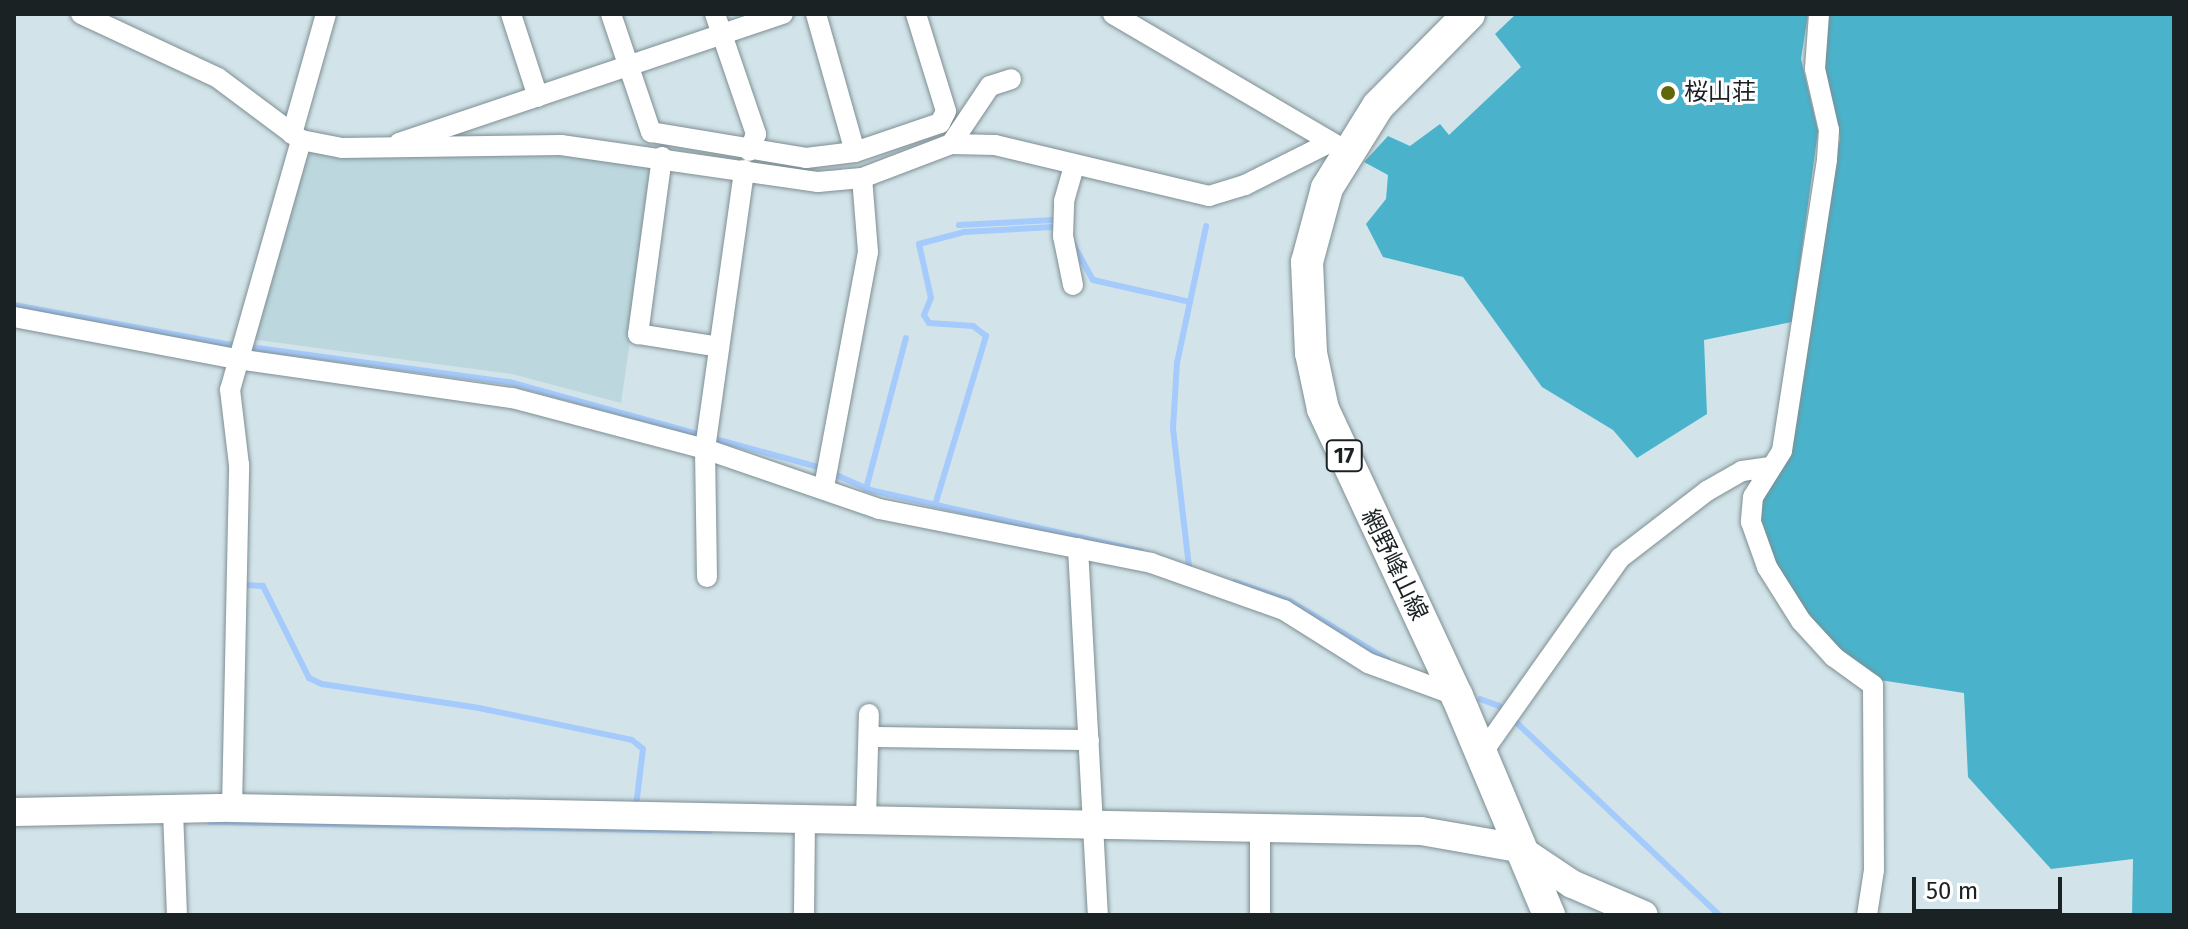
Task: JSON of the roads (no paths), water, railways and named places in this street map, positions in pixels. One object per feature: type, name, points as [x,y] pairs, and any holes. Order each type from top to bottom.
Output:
[{"type":"main road","name":"網野峰山線","points":[[1469,14],[1406,74],[1338,146],[1314,223],[1307,262],[1314,367],[1323,409],[1457,696],[1518,848],[1549,915]]},
{"type":"street","points":[[81,14],[218,78],[297,137],[342,148],[561,145],[662,157],[746,161],[855,152],[940,123],[946,111],[916,14]]},
{"type":"street","points":[[232,808],[239,465],[230,390],[326,14]]},
{"type":"street","points":[[511,14],[538,97]]},
{"type":"street","points":[[611,14],[651,132],[818,182],[862,178],[951,144],[995,145],[1209,196],[1245,185],[1338,146]]},
{"type":"street","points":[[707,577],[705,449],[746,161],[756,134],[715,14]]},
{"type":"street","points":[[388,146],[783,14]]},
{"type":"street","points":[[816,14],[855,152]]},
{"type":"street","points":[[1113,14],[1338,146]]},
{"type":"street","points":[[1819,14],[1815,69],[1829,130],[1827,160],[1782,451],[1769,467],[1753,497],[1751,522],[1767,567],[1801,621],[1834,657],[1873,685],[1874,870],[1867,915]]},
{"type":"street","points":[[951,144],[990,86],[1011,79]]},
{"type":"street","points":[[662,157],[638,334],[719,347]]},
{"type":"street","points":[[1073,285],[1063,236],[1064,201],[1074,165]]},
{"type":"street","points":[[824,487],[868,252],[862,178]]},
{"type":"street","points":[[14,317],[237,359],[512,398],[705,449],[824,487],[879,509],[1151,563],[1284,610],[1368,663],[1457,696]]},
{"type":"street","points":[[1482,753],[1620,558],[1707,491],[1742,471],[1769,467]]},
{"type":"street","points":[[1078,548],[1098,915]]},
{"type":"street","points":[[866,819],[869,714]]},
{"type":"street","points":[[870,737],[1089,740]]},
{"type":"street","points":[[14,812],[232,808],[805,821],[866,819],[1093,828],[1421,831],[1518,848],[1572,884],[1644,915]]},
{"type":"street","points":[[173,811],[177,915]]},
{"type":"street","points":[[804,915],[805,821]]},
{"type":"street","points":[[1260,830],[1260,915]]},
{"type":"waterway","points":[[959,225],[1053,220]]},
{"type":"waterway","points":[[1189,567],[1173,428],[1177,363],[1206,226]]},
{"type":"waterway","points":[[935,505],[986,336],[973,326],[929,323],[924,315],[931,298],[919,244],[964,232],[1053,227]]},
{"type":"waterway","points":[[1072,242],[1093,280],[1190,302]]},
{"type":"waterway","points":[[14,305],[227,344],[509,382],[818,467],[870,490],[1141,551]]},
{"type":"waterway","points":[[866,489],[906,338]]},
{"type":"waterway","points":[[1235,582],[1290,601],[1388,660]]},
{"type":"waterway","points":[[246,585],[263,586],[309,678],[322,684],[479,708],[632,740],[643,749],[636,806]]},
{"type":"waterway","points":[[1480,699],[1499,706],[1719,915]]},
{"type":"waterway","points":[[210,822],[710,831]]},
{"type":"place","name":"桜山荘","points":[[1668,93]]}]
